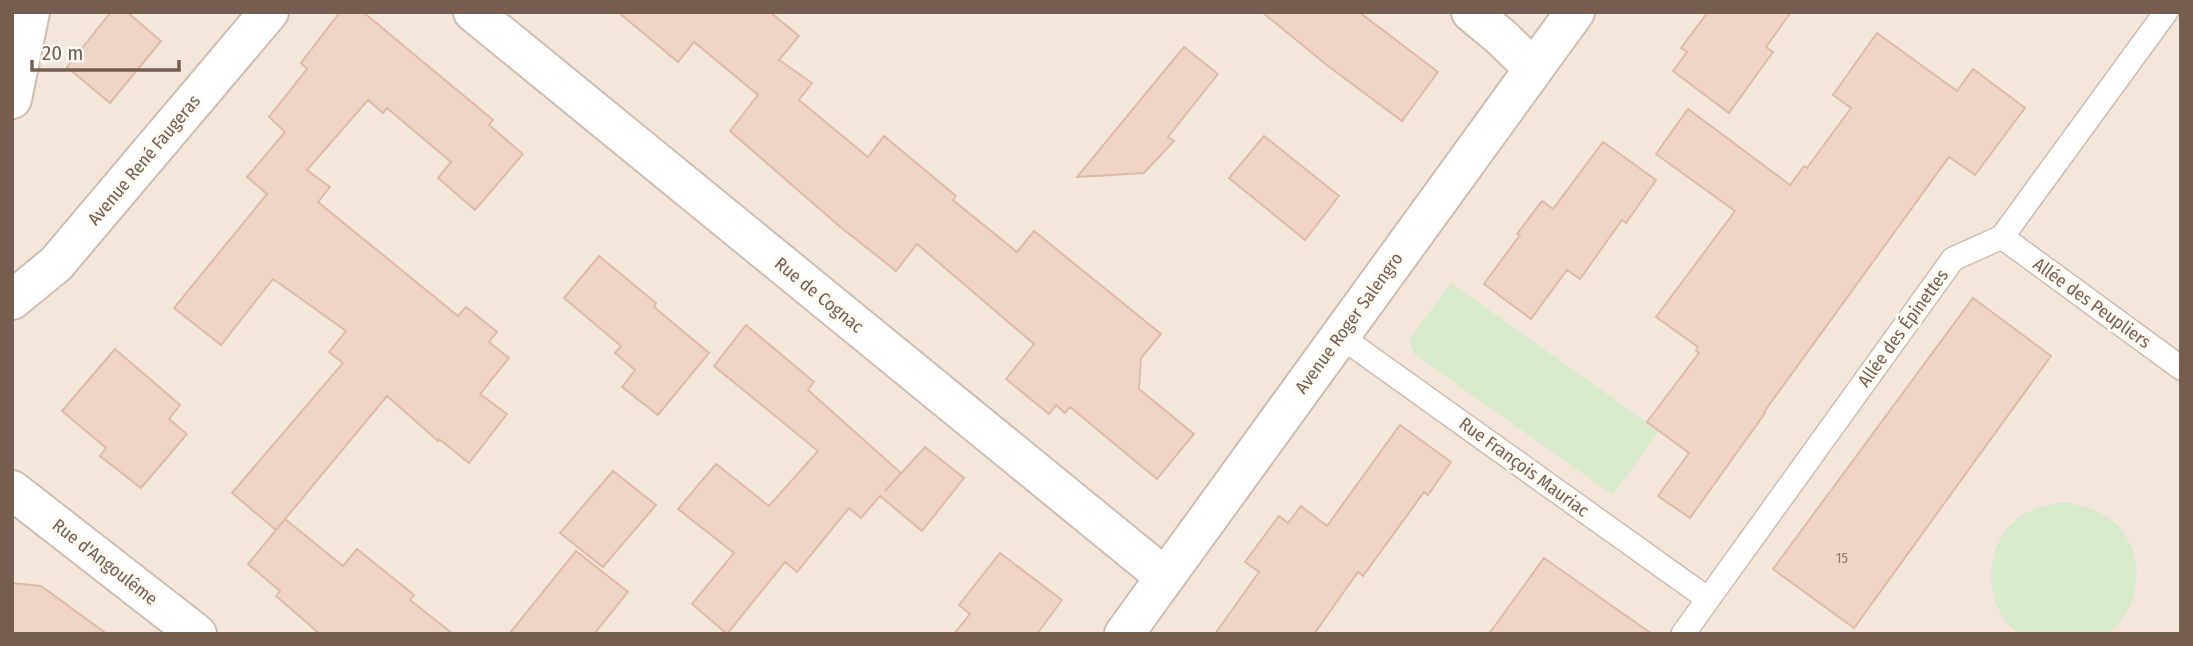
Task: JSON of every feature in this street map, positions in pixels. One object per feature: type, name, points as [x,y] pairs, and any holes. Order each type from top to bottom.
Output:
[{"type":"street","points":[[12,99],[30,12]]},
{"type":"street","name":"Avenue René Faugeras","points":[[12,300],[56,264],[270,12]]},
{"type":"street","name":"Rue de Cognac","points":[[473,12],[1165,578]]},
{"type":"street","points":[[1471,12],[1534,69]]},
{"type":"street","name":"Avenue Roger Salengro","points":[[1124,634],[1575,12]]},
{"type":"street","name":"Rue d'Angoulême","points":[[12,490],[197,634]]},
{"type":"lane","name":"Allée des Épinettes","points":[[1683,634],[1953,259],[2002,237],[2166,12]]},
{"type":"lane","name":"Allée des Peupliers","points":[[2002,237],[2181,368]]},
{"type":"lane","name":"Rue François Mauriac","points":[[1340,336],[1708,599]]},
{"type":"shaded area","points":[[12,12],[2181,12],[2181,634],[12,634]]},
{"type":"green space","points":[[1451,283],[1659,431],[1613,495],[1414,354],[1409,340]]},
{"type":"green space","points":[[2065,502],[2100,513],[2122,531],[2131,545],[2135,561],[2134,593],[2120,622],[2108,634],[2019,634],[1998,608],[1993,593],[1991,576],[1998,544],[2006,530],[2018,518],[2040,507]]},
{"type":"building","points":[[111,12],[127,12],[161,41],[110,103],[67,67]]},
{"type":"building","points":[[340,12],[363,12],[493,120],[489,125],[523,154],[475,210],[438,178],[451,162],[387,108],[383,113],[368,100],[307,170],[330,187],[318,202],[458,316],[466,307],[497,332],[489,342],[509,358],[480,394],[507,414],[469,463],[439,439],[438,441],[387,396],[276,530],[232,493],[343,363],[329,352],[346,331],[273,279],[221,345],[174,308],[267,194],[247,177],[285,132],[269,117],[307,69],[301,63]]},
{"type":"building","points":[[618,12],[770,12],[799,36],[779,60],[812,83],[799,100],[868,157],[884,136],[956,196],[953,200],[1017,252],[1034,231],[1161,334],[1141,358],[1139,389],[1194,434],[1157,479],[1070,407],[1065,413],[1056,405],[1049,414],[1006,379],[1034,344],[917,244],[896,271],[838,225],[730,131],[758,95],[694,42],[678,62]]},
{"type":"building","points":[[1262,12],[1359,12],[1438,72],[1402,121]]},
{"type":"building","points":[[1708,12],[1791,12],[1766,47],[1773,52],[1729,113],[1673,71],[1687,52],[1681,48]]},
{"type":"building","points":[[1877,33],[1957,91],[1973,69],[2025,108],[1975,175],[1949,157],[1690,518],[1658,496],[1689,453],[1647,422],[1699,353],[1696,351],[1698,347],[1656,317],[1735,211],[1656,154],[1688,109],[1790,185],[1804,166],[1807,168],[1851,108],[1833,95]]},
{"type":"building","points":[[1184,47],[1218,74],[1168,137],[1174,141],[1144,173],[1077,177]]},
{"type":"building","points":[[1264,136],[1339,196],[1305,240],[1229,178]]},
{"type":"building","points":[[1603,142],[1656,180],[1626,223],[1622,220],[1580,279],[1567,270],[1531,319],[1484,284],[1542,201],[1553,209]]},
{"type":"building","points":[[599,256],[656,303],[654,307],[709,353],[658,415],[622,387],[635,370],[615,353],[621,346],[564,298]]},
{"type":"building","points":[[1973,298],[2051,356],[1854,628],[1773,569]]},
{"type":"building","points":[[746,325],[814,382],[808,390],[901,473],[885,491],[925,447],[964,478],[922,531],[880,496],[861,518],[849,508],[797,572],[785,562],[727,634],[692,604],[734,553],[678,509],[716,464],[769,506],[818,451],[714,366]]},
{"type":"building","points":[[115,349],[180,405],[169,419],[187,434],[141,488],[100,456],[106,448],[62,411]]},
{"type":"building","points":[[1400,425],[1451,462],[1428,495],[1424,492],[1363,576],[1358,572],[1314,634],[1215,634],[1259,572],[1245,562],[1279,516],[1288,523],[1301,506],[1327,526]]},
{"type":"building","points":[[613,471],[656,505],[603,567],[560,533]]},
{"type":"building","points":[[285,519],[343,566],[357,549],[414,595],[410,600],[453,634],[320,634],[276,596],[280,591],[248,564]]},
{"type":"building","points":[[576,551],[628,592],[594,634],[509,634]]},
{"type":"building","points":[[1000,553],[1062,600],[1037,634],[954,634],[970,614],[959,605]]},
{"type":"building","points":[[1544,558],[1652,634],[1489,634]]},
{"type":"building","points":[[12,583],[41,586],[107,634],[12,634]]}]
